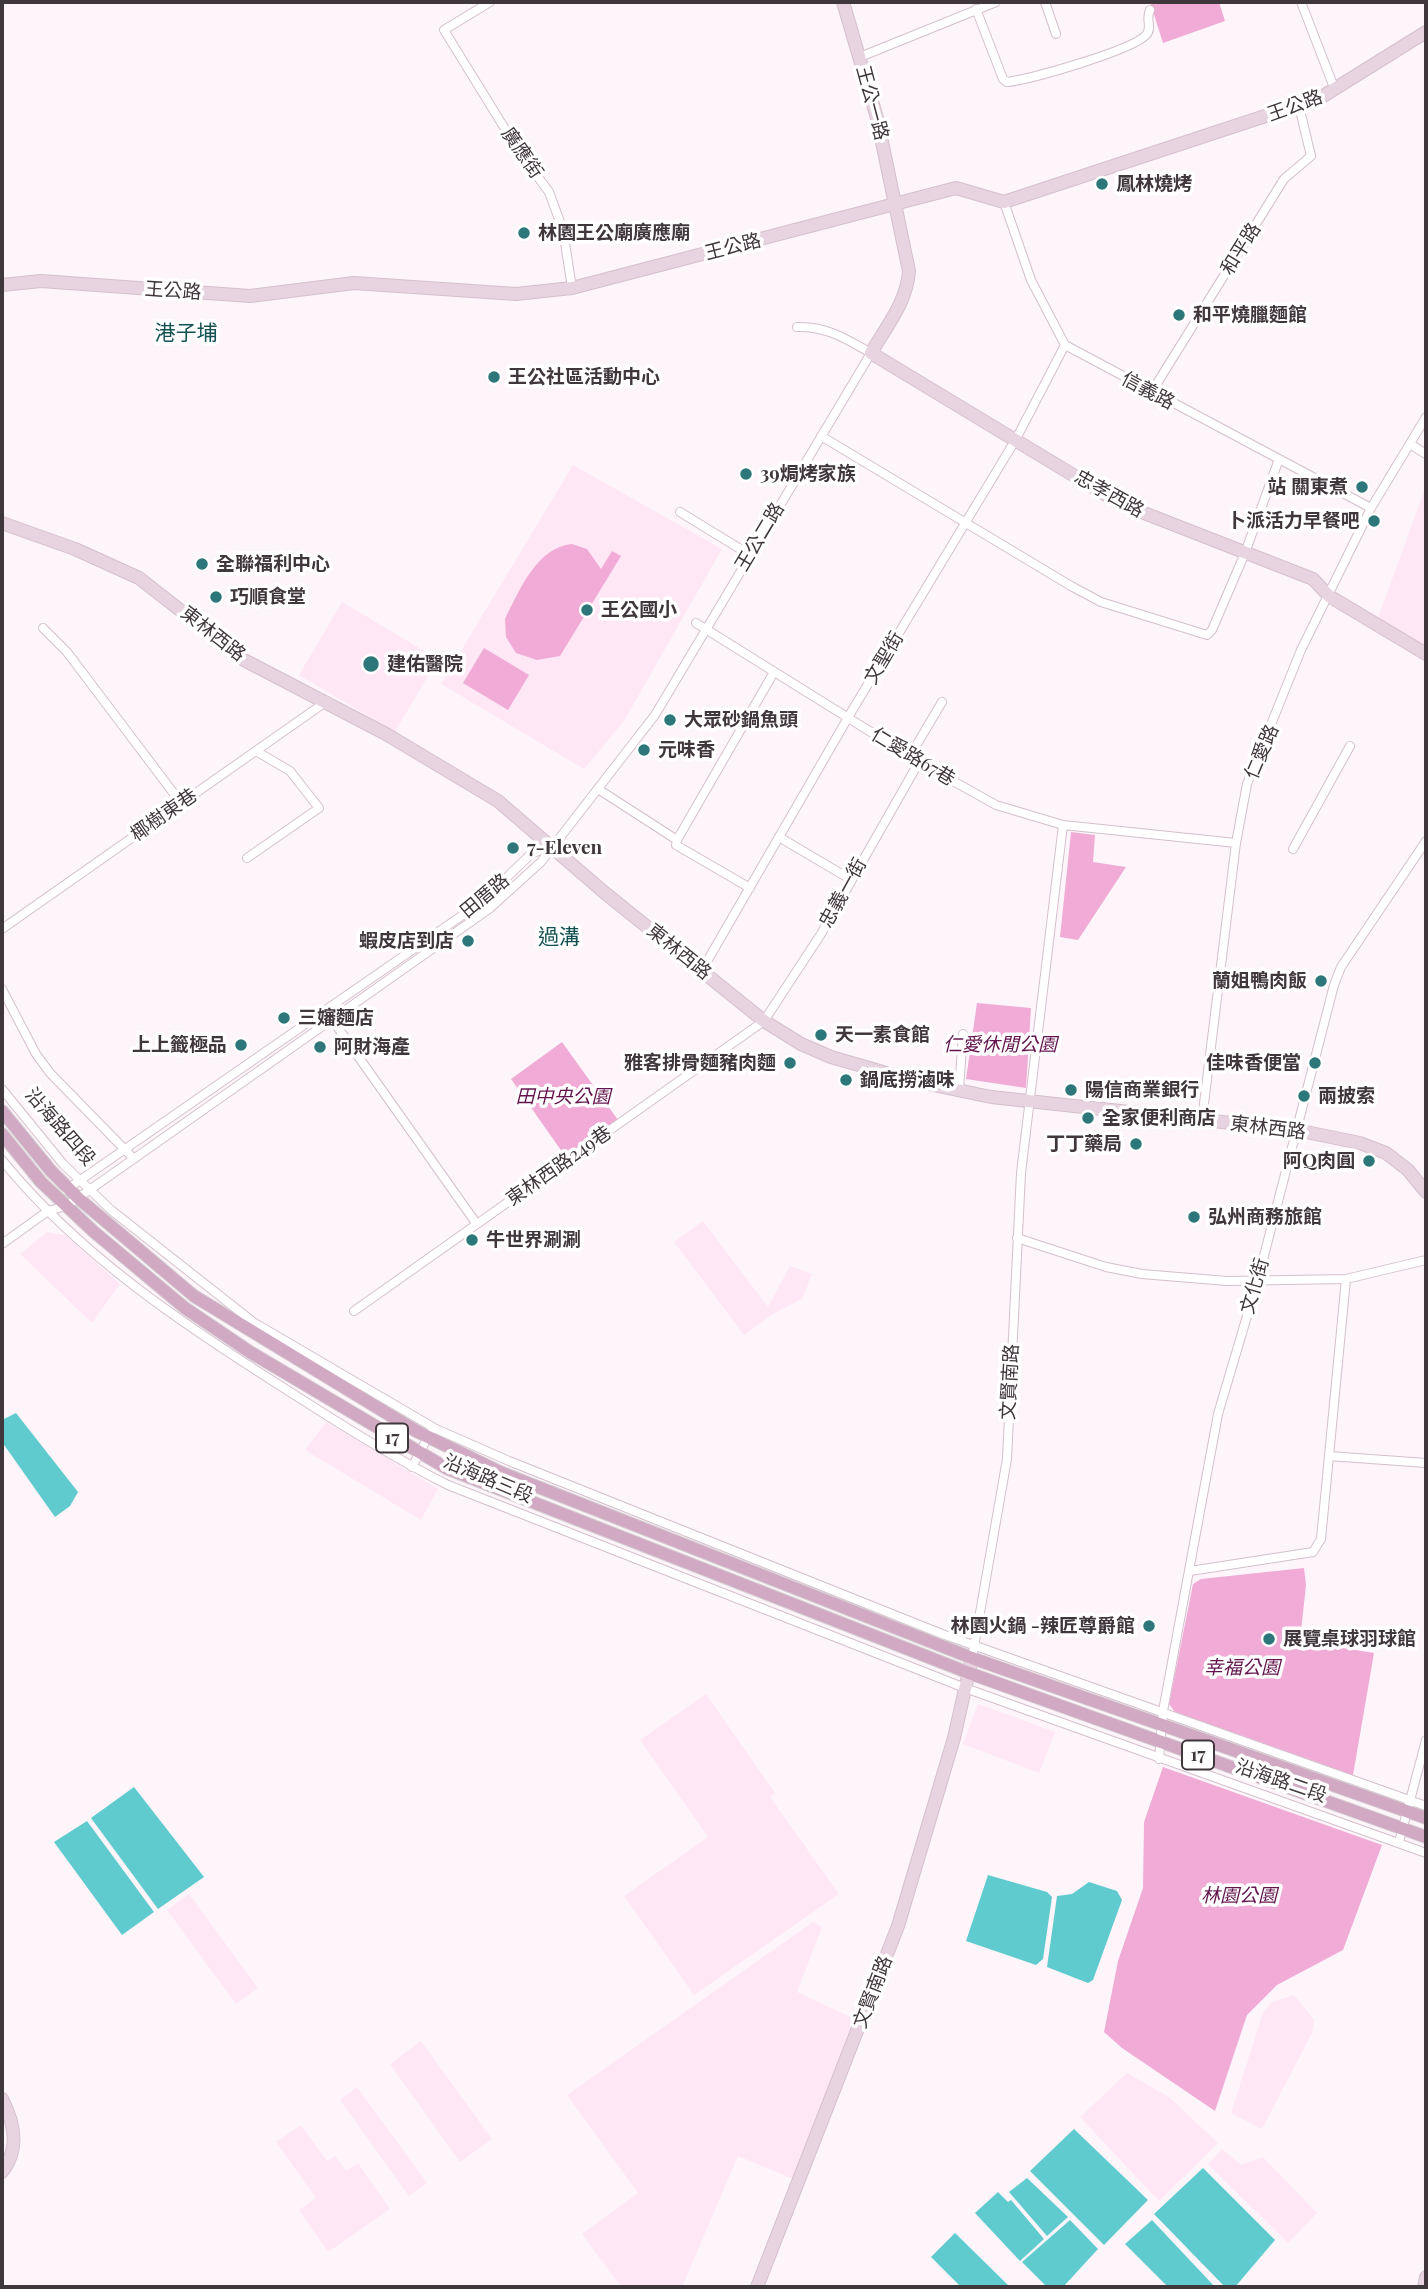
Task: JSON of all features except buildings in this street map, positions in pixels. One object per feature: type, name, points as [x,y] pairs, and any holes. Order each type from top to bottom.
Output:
[{"type":"main road","name":"沿海路四段","points":[[2,1111],[73,1193]]},
{"type":"main road","name":"17","points":[[2,1134],[62,1201]]},
{"type":"main road","name":"沿海路三段","points":[[73,1193],[194,1296],[431,1432],[487,1459],[974,1652]]},
{"type":"main road","name":"沿海路三段","points":[[62,1201],[246,1357],[296,1388],[492,1495],[762,1593],[969,1673]]},
{"type":"main road","name":"沿海路二段","points":[[974,1652],[1163,1726],[1411,1806],[1426,1818]]},
{"type":"main road","name":"沿海路二段","points":[[969,1673],[1426,1837]]},
{"type":"street","name":"廣應街","points":[[490,2],[444,30],[518,150],[549,192],[563,230],[572,288]]},
{"type":"street","name":"王公一路","points":[[843,2],[860,57],[897,205]]},
{"type":"street","points":[[860,57],[996,2]]},
{"type":"street","points":[[1045,2],[1056,34]]},
{"type":"street","points":[[1301,2],[1335,90]]},
{"type":"street","points":[[976,9],[1003,79],[1007,82],[1105,54],[1144,38],[1149,30],[1150,10]]},
{"type":"street","name":"王公路","points":[[2,285],[41,281],[250,296],[354,283],[516,294],[572,288],[956,188],[1004,202],[1299,106],[1335,90],[1426,32]]},
{"type":"street","name":"和平路","points":[[1151,393],[1284,179],[1311,156],[1299,106]]},
{"type":"street","points":[[1004,202],[1031,280],[1065,345]]},
{"type":"street","name":"王公二路","points":[[550,846],[655,715],[908,288],[908,256],[897,205]]},
{"type":"street","name":"忠孝西路","points":[[797,327],[833,331],[1128,508],[1313,579],[1329,596],[1426,654]]},
{"type":"street","name":"信義路","points":[[1065,345],[1371,508]]},
{"type":"street","name":"文聖街","points":[[702,970],[848,718],[1016,439],[1065,345]]},
{"type":"street","name":"仁愛路","points":[[1202,1119],[1236,843],[1247,785],[1301,650],[1371,508],[1426,417]]},
{"type":"street","points":[[821,436],[1071,586],[1101,601],[1207,635],[1212,630],[1245,553],[1279,459]]},
{"type":"street","points":[[1410,444],[1426,454]]},
{"type":"street","points":[[680,512],[750,555]]},
{"type":"street","name":"東林西路","points":[[2,523],[75,549],[139,578],[244,660],[327,701],[498,802],[764,1021],[831,1057],[914,1081],[1031,1103],[1296,1130],[1360,1143],[1386,1153],[1408,1170],[1426,1192]]},
{"type":"street","name":"仁愛路67巷","points":[[696,623],[919,762],[996,805],[1063,825],[1236,843]]},
{"type":"street","points":[[43,628],[67,652],[181,803]]},
{"type":"street","points":[[750,888],[676,845],[774,673]]},
{"type":"street","name":"椰樹東巷","points":[[2,929],[327,701]]},
{"type":"street","points":[[910,756],[942,702]]},
{"type":"street","points":[[1293,849],[1350,746]]},
{"type":"street","points":[[247,858],[319,808],[290,771],[256,751]]},
{"type":"street","name":"忠義一街","points":[[764,1021],[821,934],[919,762]]},
{"type":"street","points":[[598,789],[677,840]]},
{"type":"street","name":"文賢南路","points":[[757,2287],[898,1926],[954,1738],[974,1652],[1007,1459],[1021,1173],[1063,825]]},
{"type":"street","points":[[779,837],[850,879]]},
{"type":"street","name":"文化街","points":[[1159,1759],[1163,1711],[1218,1414],[1258,1279],[1334,985],[1341,967],[1426,841]]},
{"type":"street","name":"田厝路","points":[[62,1201],[73,1193],[80,1180],[484,900],[531,853],[550,846]]},
{"type":"street","name":"田厝路","points":[[48,1211],[73,1193],[90,1189],[489,909],[541,862],[550,846]]},
{"type":"street","points":[[2,989],[36,1054],[50,1073],[134,1158]]},
{"type":"street","points":[[326,1010],[476,1223]]},
{"type":"street","name":"東林西路249巷","points":[[354,1311],[764,1021]]},
{"type":"street","points":[[959,1090],[963,1034]]},
{"type":"street","name":"沿海路四段","points":[[2,1089],[90,1189]]},
{"type":"street","points":[[2,1160],[48,1211],[2,1244]]},
{"type":"street","name":"沿海路三段","points":[[90,1189],[111,1210],[253,1322],[431,1432]]},
{"type":"street","name":"沿海路三段","points":[[48,1211],[169,1313],[246,1357]]},
{"type":"street","points":[[1017,1238],[1106,1267],[1142,1275],[1227,1281],[1346,1279],[1426,1260]]},
{"type":"street","points":[[1190,1572],[1313,1552],[1321,1539],[1346,1279]]},
{"type":"street","name":"沿海路三段","points":[[296,1388],[412,1467],[492,1495],[756,1607],[965,1688]]},
{"type":"street","points":[[412,1467],[431,1432]]},
{"type":"street","points":[[1329,1456],[1426,1463]]},
{"type":"street","points":[[756,1607],[770,1573]]},
{"type":"street","name":"沿海路二段","points":[[974,1652],[1163,1711],[1411,1806],[1426,1806]]},
{"type":"street","name":"沿海路二段","points":[[965,1688],[1426,1853]]},
{"type":"street","points":[[1399,1842],[1411,1806],[1426,1740]]},
{"type":"street","points":[[2,2099],[13,2122],[15,2146],[2,2172]]},
{"type":"street","points":[[1423,2287],[1426,2277]]},
{"type":"shaded area","name":"王公國小","points":[[573,465],[722,549],[624,721],[584,769],[441,684]]},
{"type":"shaded area","points":[[1426,486],[1426,647],[1378,618]]},
{"type":"shaded area","name":"建佑醫院","points":[[342,602],[438,659],[395,732],[299,675]]},
{"type":"shaded area","points":[[703,1221],[768,1307],[790,1266],[812,1274],[802,1299],[773,1314],[744,1335],[674,1242]]},
{"type":"shaded area","points":[[47,1232],[65,1235],[120,1284],[92,1323],[20,1254]]},
{"type":"shaded area","points":[[326,1422],[438,1489],[421,1520],[305,1450]]},
{"type":"shaded area","points":[[706,1694],[775,1793],[770,1797],[839,1894],[694,1995],[624,1896],[708,1837],[640,1740]]},
{"type":"shaded area","points":[[978,1704],[1055,1732],[1039,1773],[963,1744]]},
{"type":"shaded area","points":[[189,1894],[258,1988],[236,2004],[167,1910]]},
{"type":"shaded area","points":[[813,1922],[822,1927],[797,1992],[863,2023],[798,2181],[738,2156],[682,2287],[621,2287],[582,2234],[638,2193],[567,2095]]},
{"type":"shaded area","points":[[1294,1995],[1314,2020],[1312,2033],[1262,2129],[1231,2113],[1263,2013],[1272,2002]]},
{"type":"shaded area","points":[[421,2041],[492,2139],[460,2162],[390,2064]]},
{"type":"shaded area","points":[[1127,2073],[1169,2097],[1218,2143],[1159,2201],[1080,2117]]},
{"type":"shaded area","points":[[357,2087],[427,2183],[409,2196],[340,2100]]},
{"type":"shaded area","points":[[301,2125],[327,2161],[335,2156],[346,2171],[358,2163],[390,2209],[328,2252],[299,2210],[316,2198],[276,2142]]},
{"type":"shaded area","points":[[1222,2149],[1241,2165],[1263,2157],[1317,2213],[1288,2243],[1208,2164]]},
{"type":"green space","points":[[1150,2],[1219,2],[1225,21],[1163,43]]},
{"type":"green space","points":[[572,544],[587,549],[601,569],[612,551],[621,556],[560,656],[537,660],[516,653],[506,637],[505,619],[516,596],[539,562],[560,547]]},
{"type":"green space","points":[[484,648],[529,675],[508,710],[463,683]]},
{"type":"green space","points":[[1071,832],[1095,835],[1093,862],[1126,867],[1078,940],[1060,937]]},
{"type":"green space","name":"仁愛休閒公園","points":[[977,1003],[1031,1008],[1026,1088],[966,1079]]},
{"type":"green space","name":"田中央公園","points":[[562,1042],[618,1120],[565,1156],[511,1079]]},
{"type":"green space","name":"幸福公園","points":[[1304,1568],[1306,1585],[1300,1641],[1374,1653],[1353,1775],[1175,1712],[1169,1704],[1193,1584],[1201,1579]]},
{"type":"green space","name":"林園公園","points":[[1163,1767],[1382,1845],[1343,1950],[1277,1985],[1247,2015],[1215,2111],[1122,2048],[1104,2032],[1118,1961],[1143,1888],[1144,1822]]},
{"type":"water","points":[[16,1413],[78,1492],[70,1506],[55,1517],[2,1442],[2,1420]]},
{"type":"water","points":[[134,1787],[204,1877],[158,1909],[91,1818]]},
{"type":"water","points":[[87,1821],[154,1912],[122,1935],[54,1842]]},
{"type":"water","points":[[988,1875],[1047,1892],[1052,1897],[1043,1959],[1036,1965],[966,1941]]},
{"type":"water","points":[[1089,1882],[1117,1891],[1122,1900],[1093,1980],[1088,1983],[1047,1967],[1057,1896],[1072,1894]]},
{"type":"water","points":[[1074,2129],[1148,2200],[1104,2245],[1030,2171]]},
{"type":"water","points":[[1203,2168],[1275,2240],[1235,2287],[1225,2287],[1154,2214]]},
{"type":"water","points":[[1027,2178],[1068,2217],[1047,2236],[1009,2192]]},
{"type":"water","points":[[998,2192],[1008,2202],[1011,2200],[1044,2239],[1020,2261],[975,2213]]},
{"type":"water","points":[[1070,2220],[1098,2249],[1063,2287],[1047,2287],[1022,2262]]},
{"type":"water","points":[[1152,2220],[1215,2287],[1168,2287],[1125,2244]]},
{"type":"water","points":[[955,2233],[1010,2287],[961,2287],[931,2257]]},
{"type":"place","name":"鳳林燒烤","points":[[1102,184]]},
{"type":"place","name":"林園王公廟廣應廟","points":[[524,233]]},
{"type":"place","name":"和平燒臘麵館","points":[[1179,315]]},
{"type":"place","name":"王公社區活動中心","points":[[494,377]]},
{"type":"place","name":"39焗烤家族","points":[[746,474]]},
{"type":"place","name":"站 關東煮","points":[[1362,487]]},
{"type":"place","name":"卜派活力早餐吧","points":[[1374,521]]},
{"type":"place","name":"全聯福利中心","points":[[202,564]]},
{"type":"place","name":"巧順食堂","points":[[216,597]]},
{"type":"place","name":"王公國小","points":[[587,610]]},
{"type":"place","name":"建佑醫院","points":[[371,664]]},
{"type":"place","name":"大眾砂鍋魚頭","points":[[670,720]]},
{"type":"place","name":"元味香","points":[[644,750]]},
{"type":"place","name":"7-Eleven","points":[[513,848]]},
{"type":"place","name":"蝦皮店到店","points":[[468,941]]},
{"type":"place","name":"蘭姐鴨肉飯","points":[[1321,981]]},
{"type":"place","name":"三嬸麵店","points":[[284,1018]]},
{"type":"place","name":"天一素食館","points":[[821,1035]]},
{"type":"place","name":"上上籤極品","points":[[241,1045]]},
{"type":"place","name":"阿財海產","points":[[320,1047]]},
{"type":"place","name":"雅客排骨麵豬肉麵","points":[[790,1063]]},
{"type":"place","name":"佳味香便當","points":[[1315,1063]]},
{"type":"place","name":"鍋底撈滷味","points":[[846,1080]]},
{"type":"place","name":"陽信商業銀行","points":[[1071,1090]]},
{"type":"place","name":"兩披索","points":[[1304,1096]]},
{"type":"place","name":"全家便利商店","points":[[1088,1118]]},
{"type":"place","name":"丁丁藥局","points":[[1136,1144]]},
{"type":"place","name":"阿Q肉圓","points":[[1369,1161]]},
{"type":"place","name":"弘州商務旅館","points":[[1194,1217]]},
{"type":"place","name":"牛世界涮涮","points":[[472,1240]]},
{"type":"place","name":"林園火鍋 -辣匠尊爵館","points":[[1149,1626]]},
{"type":"place","name":"展覽桌球羽球館","points":[[1269,1639]]},
{"type":"district","name":"港子埔","points":[[186,333]]},
{"type":"district","name":"過溝","points":[[559,937]]}]
